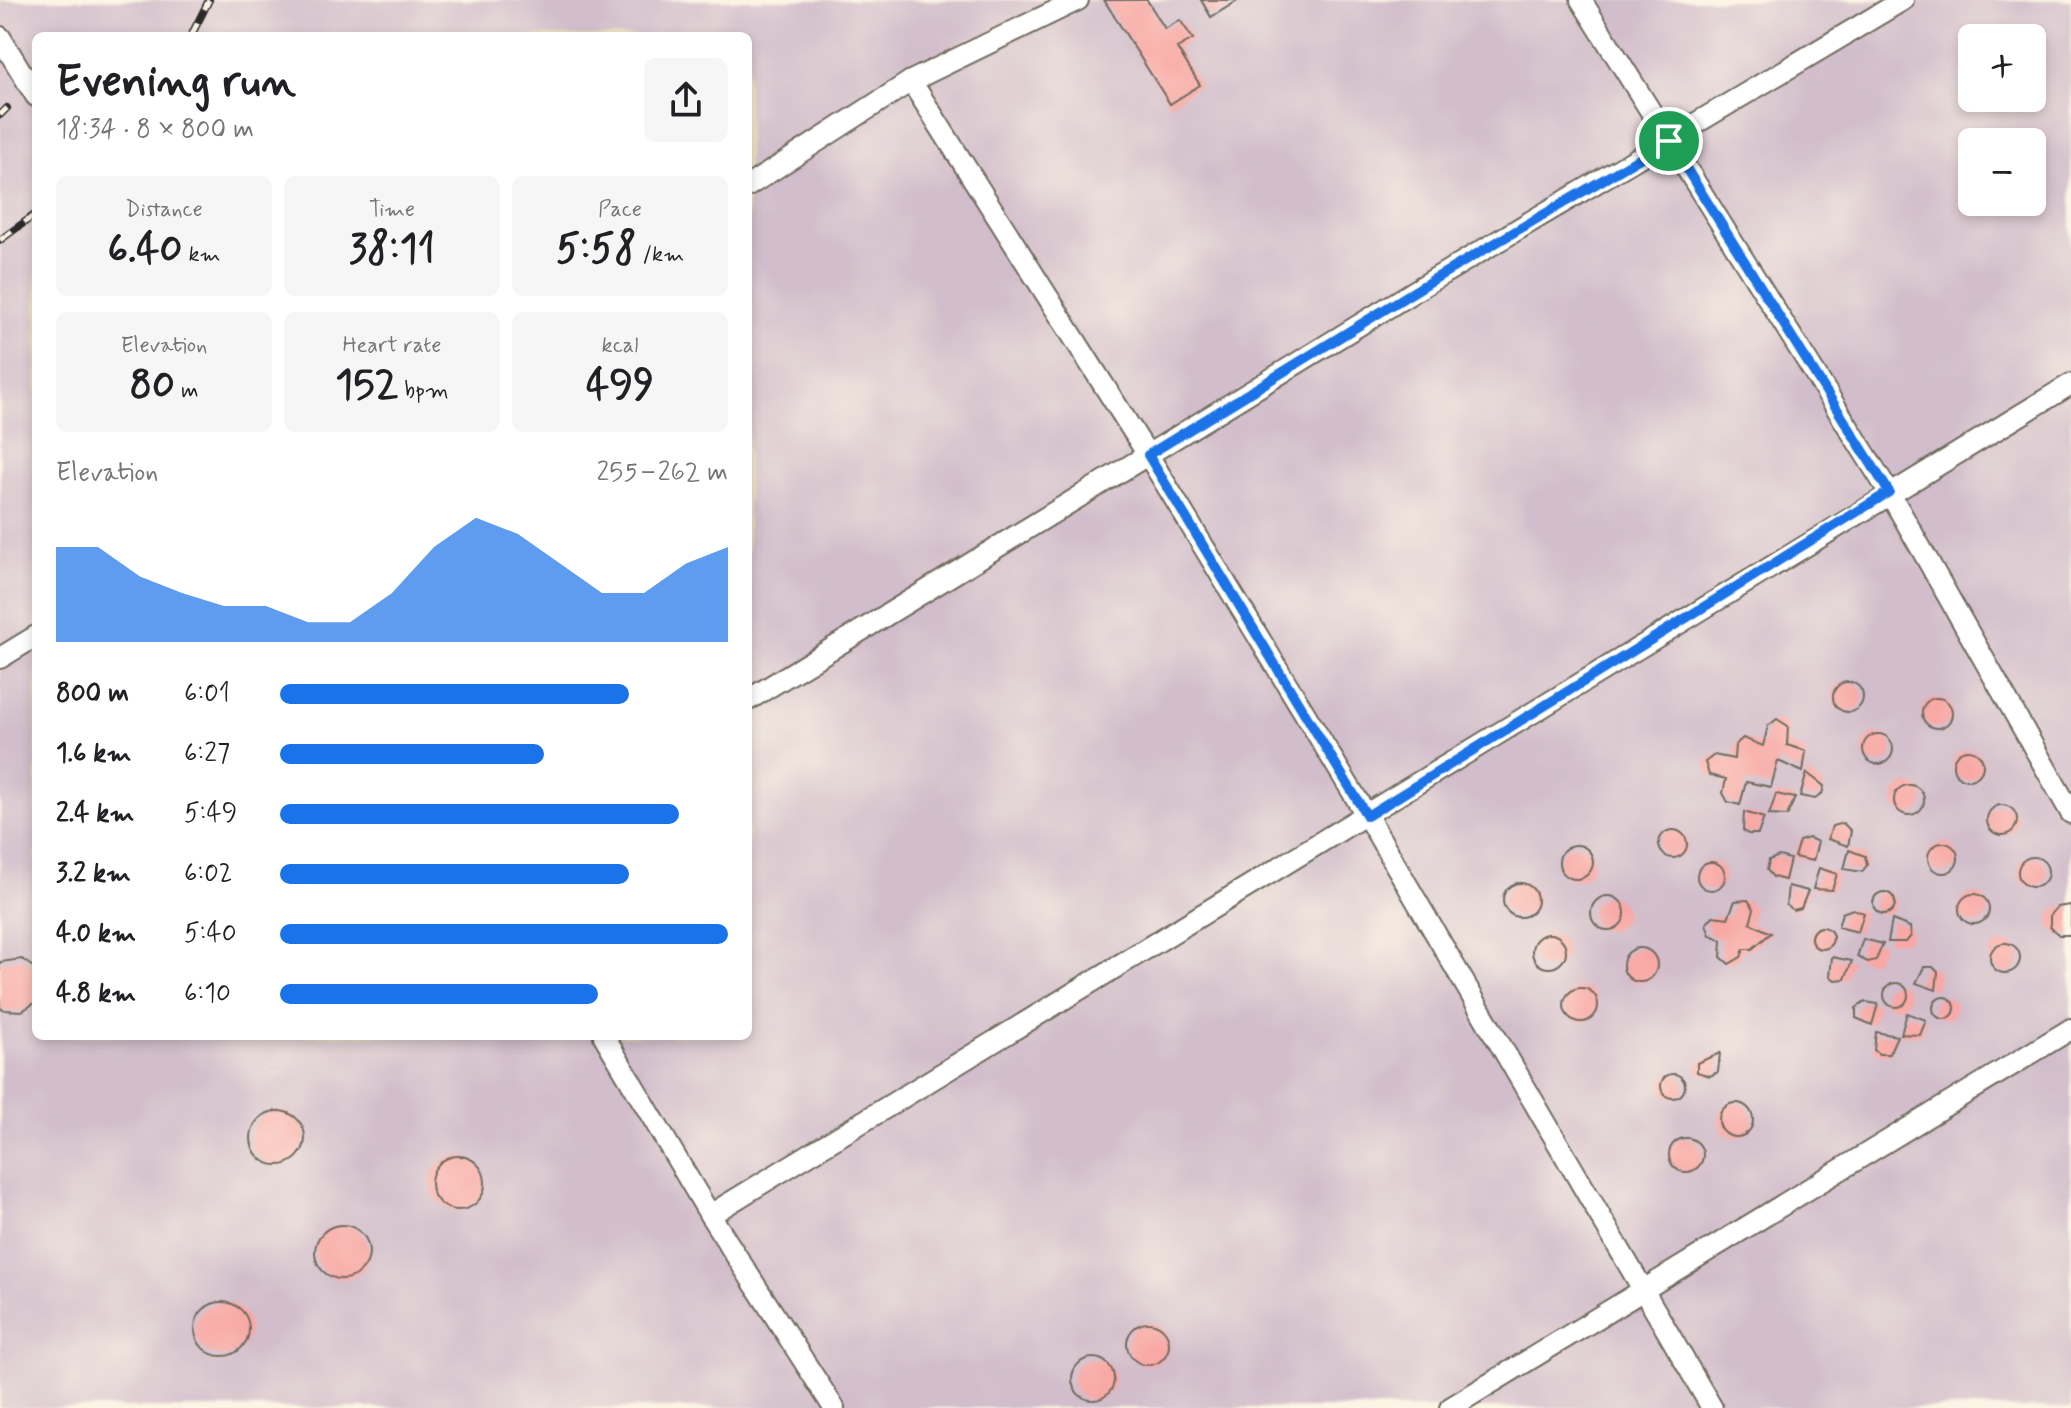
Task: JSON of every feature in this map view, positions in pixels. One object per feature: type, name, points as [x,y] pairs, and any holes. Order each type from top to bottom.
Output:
[{"type":"lane","points":[[752,183],[911,81],[1078,0]]},
{"type":"lane","points":[[1581,0],[1889,492],[2071,813]]},
{"type":"lane","points":[[752,698],[1436,278],[1903,0]]},
{"type":"lane","points":[[0,37],[32,89]]},
{"type":"lane","points":[[911,81],[1148,455],[1367,816],[1712,1408]]},
{"type":"lane","points":[[710,1215],[1367,816],[1889,492],[2071,384]]},
{"type":"lane","points":[[0,658],[32,638]]},
{"type":"lane","points":[[1450,1408],[2071,1029]]},
{"type":"lane","points":[[606,1040],[710,1215],[834,1408]]},
{"type":"shaded area","points":[[0,0],[2071,0],[2071,1408],[0,1408]]},
{"type":"building","points":[[1104,0],[1147,0],[1165,29],[1180,20],[1193,39],[1177,48],[1200,85],[1170,104]]},
{"type":"building","points":[[1201,0],[1239,0],[1211,17]]},
{"type":"building","points":[[1848,682],[1859,686],[1863,697],[1859,708],[1848,712],[1837,708],[1833,697],[1837,686]]},
{"type":"building","points":[[1937,698],[1948,702],[1952,713],[1948,724],[1937,728],[1926,724],[1922,713],[1926,702]]},
{"type":"building","points":[[1777,719],[1788,726],[1787,745],[1806,751],[1803,772],[1778,761],[1771,787],[1746,782],[1740,805],[1728,802],[1723,793],[1726,779],[1709,775],[1705,762],[1714,755],[1734,759],[1735,745],[1743,738],[1763,746],[1768,726]]},
{"type":"building","points":[[1878,734],[1889,738],[1893,749],[1889,760],[1878,764],[1867,760],[1863,749],[1867,738]]},
{"type":"building","points":[[1968,750],[1979,754],[1983,765],[1979,776],[1968,780],[1957,776],[1953,765],[1957,754]]},
{"type":"building","points":[[1807,773],[1824,786],[1822,794],[1815,799],[1800,796]]},
{"type":"building","points":[[1909,785],[1920,789],[1924,800],[1920,811],[1909,815],[1898,811],[1894,800],[1898,789]]},
{"type":"building","points":[[1776,794],[1795,798],[1787,816],[1769,815]]},
{"type":"building","points":[[2002,805],[2013,809],[2017,820],[2013,831],[2002,835],[1991,831],[1987,820],[1991,809]]},
{"type":"building","points":[[1744,812],[1764,818],[1758,834],[1748,834],[1743,830]]},
{"type":"building","points":[[1843,823],[1851,831],[1848,846],[1828,839],[1832,826]]},
{"type":"building","points":[[1673,830],[1683,834],[1687,844],[1683,854],[1673,858],[1663,854],[1659,844],[1663,834]]},
{"type":"building","points":[[1809,838],[1818,842],[1813,861],[1794,857],[1799,841]]},
{"type":"building","points":[[1943,843],[1954,847],[1958,858],[1954,869],[1943,873],[1932,869],[1928,858],[1932,847]]},
{"type":"building","points":[[1576,845],[1588,850],[1593,862],[1588,874],[1576,879],[1564,874],[1559,862],[1564,850]]},
{"type":"building","points":[[1849,850],[1865,856],[1867,865],[1862,872],[1844,869]]},
{"type":"building","points":[[1779,856],[1790,859],[1785,880],[1773,877],[1767,870],[1769,860]]},
{"type":"building","points":[[2033,857],[2044,861],[2048,872],[2044,883],[2033,887],[2022,883],[2018,872],[2022,861]]},
{"type":"building","points":[[1711,862],[1721,866],[1725,876],[1721,886],[1711,890],[1701,886],[1697,876],[1701,866]]},
{"type":"building","points":[[1819,868],[1837,874],[1832,890],[1813,889]]},
{"type":"building","points":[[1520,883],[1532,888],[1537,900],[1532,912],[1520,917],[1508,912],[1503,900],[1508,888]]},
{"type":"building","points":[[1788,886],[1808,891],[1801,908],[1793,910],[1786,905]]},
{"type":"building","points":[[1884,892],[1892,895],[1895,903],[1892,911],[1884,914],[1876,911],[1873,903],[1876,895]]},
{"type":"building","points":[[1974,894],[1985,898],[1989,909],[1985,920],[1974,924],[1963,920],[1959,909],[1963,898]]},
{"type":"building","points":[[1608,896],[1620,901],[1625,913],[1620,925],[1608,930],[1596,925],[1591,913],[1596,901]]},
{"type":"building","points":[[1748,900],[1754,909],[1750,923],[1771,933],[1752,949],[1744,949],[1741,957],[1729,964],[1721,957],[1722,940],[1710,935],[1706,924],[1713,916],[1728,918],[1735,901]]},
{"type":"building","points":[[2071,905],[2071,935],[2059,935],[2050,927],[2050,915],[2057,907]]},
{"type":"building","points":[[1853,909],[1864,913],[1858,932],[1838,927],[1842,913]]},
{"type":"building","points":[[1892,920],[1910,927],[1911,936],[1906,942],[1888,942]]},
{"type":"building","points":[[1822,927],[1830,930],[1833,938],[1830,946],[1822,949],[1814,946],[1811,938],[1814,930]]},
{"type":"building","points":[[1549,934],[1561,939],[1566,951],[1561,963],[1549,968],[1537,963],[1532,951],[1537,939]]},
{"type":"building","points":[[1863,939],[1883,944],[1876,960],[1868,962],[1857,957]]},
{"type":"building","points":[[2005,943],[2016,947],[2020,958],[2016,969],[2005,973],[1994,969],[1990,958],[1994,947]]},
{"type":"building","points":[[1640,948],[1652,953],[1657,965],[1652,977],[1640,982],[1628,977],[1623,965],[1628,953]]},
{"type":"building","points":[[1832,957],[1852,961],[1845,979],[1835,980],[1830,976]]},
{"type":"building","points":[[22,959],[32,966],[32,1005],[22,1011],[0,1008],[0,962]]},
{"type":"building","points":[[1924,967],[1933,967],[1938,972],[1936,990],[1916,983]]},
{"type":"building","points":[[1896,983],[1904,987],[1908,995],[1904,1003],[1896,1007],[1888,1003],[1884,995],[1888,987]]},
{"type":"building","points":[[1581,988],[1593,993],[1598,1005],[1593,1017],[1581,1022],[1569,1017],[1564,1005],[1569,993]]},
{"type":"building","points":[[1944,997],[1952,1000],[1955,1008],[1952,1016],[1944,1019],[1936,1016],[1933,1008],[1936,1000]]},
{"type":"building","points":[[1865,1002],[1878,1004],[1872,1025],[1856,1018],[1856,1008]]},
{"type":"building","points":[[1907,1013],[1926,1020],[1920,1035],[1901,1034]]},
{"type":"building","points":[[1876,1032],[1897,1036],[1889,1054],[1879,1054],[1874,1050]]},
{"type":"building","points":[[1720,1053],[1718,1072],[1710,1076],[1697,1072],[1697,1063]]},
{"type":"building","points":[[1673,1074],[1682,1077],[1685,1086],[1682,1095],[1673,1098],[1664,1095],[1661,1086],[1664,1077]]},
{"type":"building","points":[[1736,1103],[1748,1108],[1753,1120],[1748,1132],[1736,1137],[1724,1132],[1719,1120],[1724,1108]]},
{"type":"building","points":[[278,1111],[297,1119],[305,1138],[297,1157],[278,1165],[259,1157],[251,1138],[259,1119]]},
{"type":"building","points":[[1686,1138],[1698,1143],[1703,1155],[1698,1167],[1686,1172],[1674,1167],[1669,1155],[1674,1143]]},
{"type":"building","points":[[458,1156],[477,1164],[485,1183],[477,1202],[458,1210],[439,1202],[431,1183],[439,1164]]},
{"type":"building","points":[[342,1225],[361,1233],[369,1252],[361,1271],[342,1279],[323,1271],[315,1252],[323,1233]]},
{"type":"building","points":[[222,1302],[241,1310],[249,1329],[241,1348],[222,1356],[203,1348],[195,1329],[203,1310]]},
{"type":"building","points":[[1148,1323],[1163,1329],[1169,1344],[1163,1359],[1148,1365],[1133,1359],[1127,1344],[1133,1329]]},
{"type":"building","points":[[1093,1358],[1108,1364],[1114,1379],[1108,1394],[1093,1400],[1078,1394],[1072,1379],[1078,1364]]},
{"type":"railway","points":[[193,32],[209,0]]},
{"type":"railway","points":[[0,115],[7,108]]},
{"type":"railway","points":[[0,240],[32,217]]},
{"type":"route","points":[[1669,141],[1889,492],[1367,816],[1148,455],[1436,278],[1669,141]]}]
